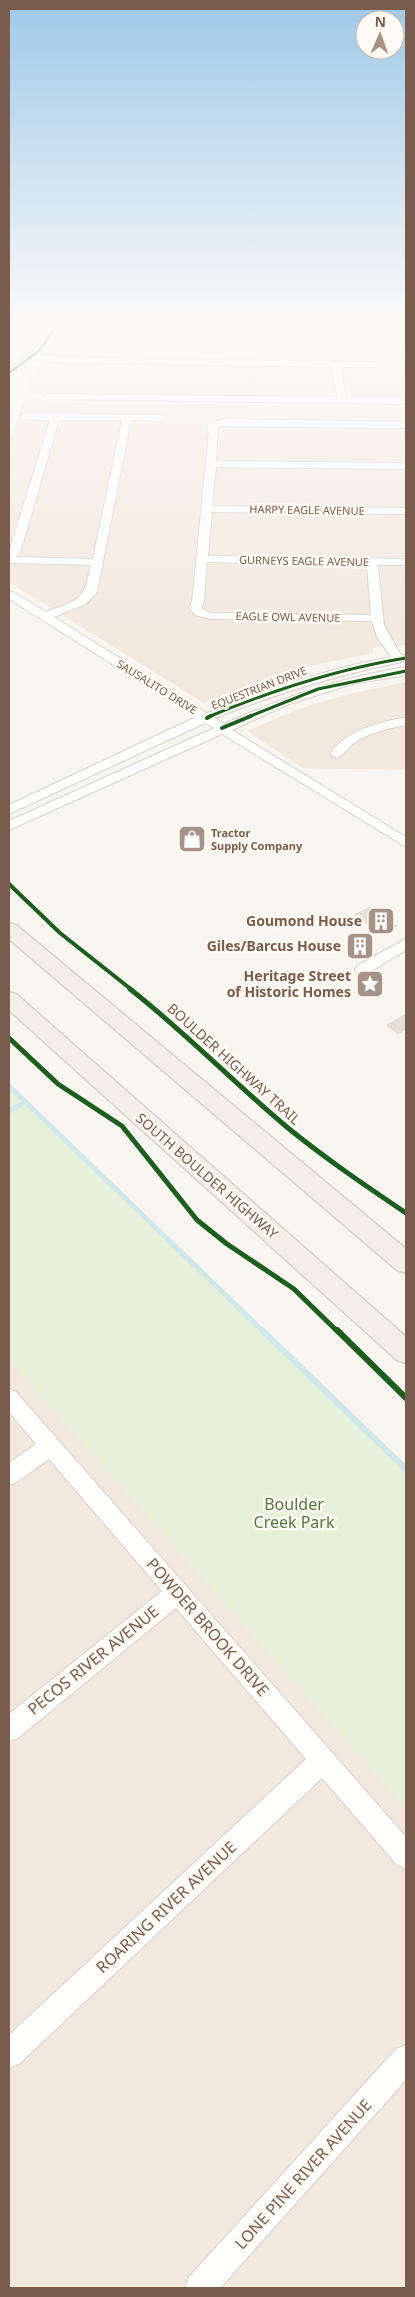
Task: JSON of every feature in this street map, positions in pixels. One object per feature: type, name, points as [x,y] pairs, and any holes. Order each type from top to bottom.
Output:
[{"type":"main road","points":[[9,929],[406,1263]]},
{"type":"main road","name":"SOUTH BOULDER HIGHWAY","points":[[9,999],[107,1089],[406,1352]]},
{"type":"street","points":[[50,433],[14,552],[10,556],[11,560],[98,562]]},
{"type":"street","points":[[45,617],[74,606],[88,597],[98,562],[124,433]]},
{"type":"street","points":[[203,559],[214,433]]},
{"type":"street","points":[[211,464],[406,466]]},
{"type":"street","name":"HARPY EAGLE AVENUE","points":[[208,508],[406,511]]},
{"type":"street","name":"GURNEYS EAGLE AVENUE","points":[[203,559],[406,562]]},
{"type":"street","name":"EAGLE OWL AVENUE","points":[[203,559],[198,602],[195,608],[200,613],[210,616],[377,618]]},
{"type":"street","points":[[372,562],[377,618],[383,637],[402,658]]},
{"type":"street","name":"SAUSALITO DRIVE","points":[[9,594],[207,718],[230,735],[406,843]]},
{"type":"street","name":"EQUESTRIAN DRIVE","points":[[9,810],[247,701],[307,679],[402,658]]},
{"type":"street","name":"EQUESTRIAN DRIVE","points":[[9,826],[222,728],[318,689],[406,671]]},
{"type":"street","points":[[336,754],[341,746],[359,736],[406,721]]},
{"type":"street","points":[[363,969],[406,944]]},
{"type":"street","name":"POWDER BROOK DRIVE","points":[[9,1398],[406,1856]]},
{"type":"street","points":[[9,1475],[50,1446]]},
{"type":"street","name":"PECOS RIVER AVENUE","points":[[9,1729],[178,1592]]},
{"type":"street","name":"ROARING RIVER AVENUE","points":[[9,2054],[323,1760]]},
{"type":"street","name":"LONE PINE RIVER AVENUE","points":[[200,2288],[406,2060]]},
{"type":"shaded area","points":[[12,433],[406,433],[406,645],[373,648],[373,653],[305,667],[271,677],[204,703],[9,582],[9,443]]},
{"type":"shaded area","points":[[406,682],[406,770],[303,768],[247,731],[301,708],[353,693]]},
{"type":"shaded area","points":[[9,1359],[406,1807],[406,2288],[9,2288]]},
{"type":"green space","name":"Boulder Creek Park","points":[[9,1085],[406,1466],[406,1807],[9,1359]]},
{"type":"building","name":"Goumond House","points":[[370,907],[397,926],[383,934],[355,915]]},
{"type":"building","name":"Giles/Barcus House","points":[[359,937],[374,948],[360,955],[346,944]]},
{"type":"building","points":[[406,1014],[406,1029],[398,1034],[387,1025]]},
{"type":"waterway","points":[[9,1086],[26,1102]]},
{"type":"waterway","points":[[9,1111],[26,1102]]},
{"type":"waterway","points":[[26,1102],[264,1332]]},
{"type":"waterway","points":[[262,1330],[406,1469]]},
{"type":"cycle path","points":[[207,718],[305,681],[380,662],[406,658]]},
{"type":"cycle path","points":[[222,728],[318,689],[406,671]]},
{"type":"cycle path","name":"BOULDER HIGHWAY TRAIL","points":[[9,884],[60,933],[171,1021],[287,1127],[333,1163],[406,1213]]},
{"type":"cycle path","points":[[9,1038],[58,1084],[122,1126],[197,1220],[227,1244],[294,1289],[406,1398]]},
{"type":"place","name":"Tractor Supply Company","points":[[192,839]]},
{"type":"place","name":"Goumond House","points":[[381,921]]},
{"type":"place","name":"Giles/Barcus House","points":[[360,946]]},
{"type":"place","name":"Heritage Street of Historic Homes","points":[[370,984]]}]
